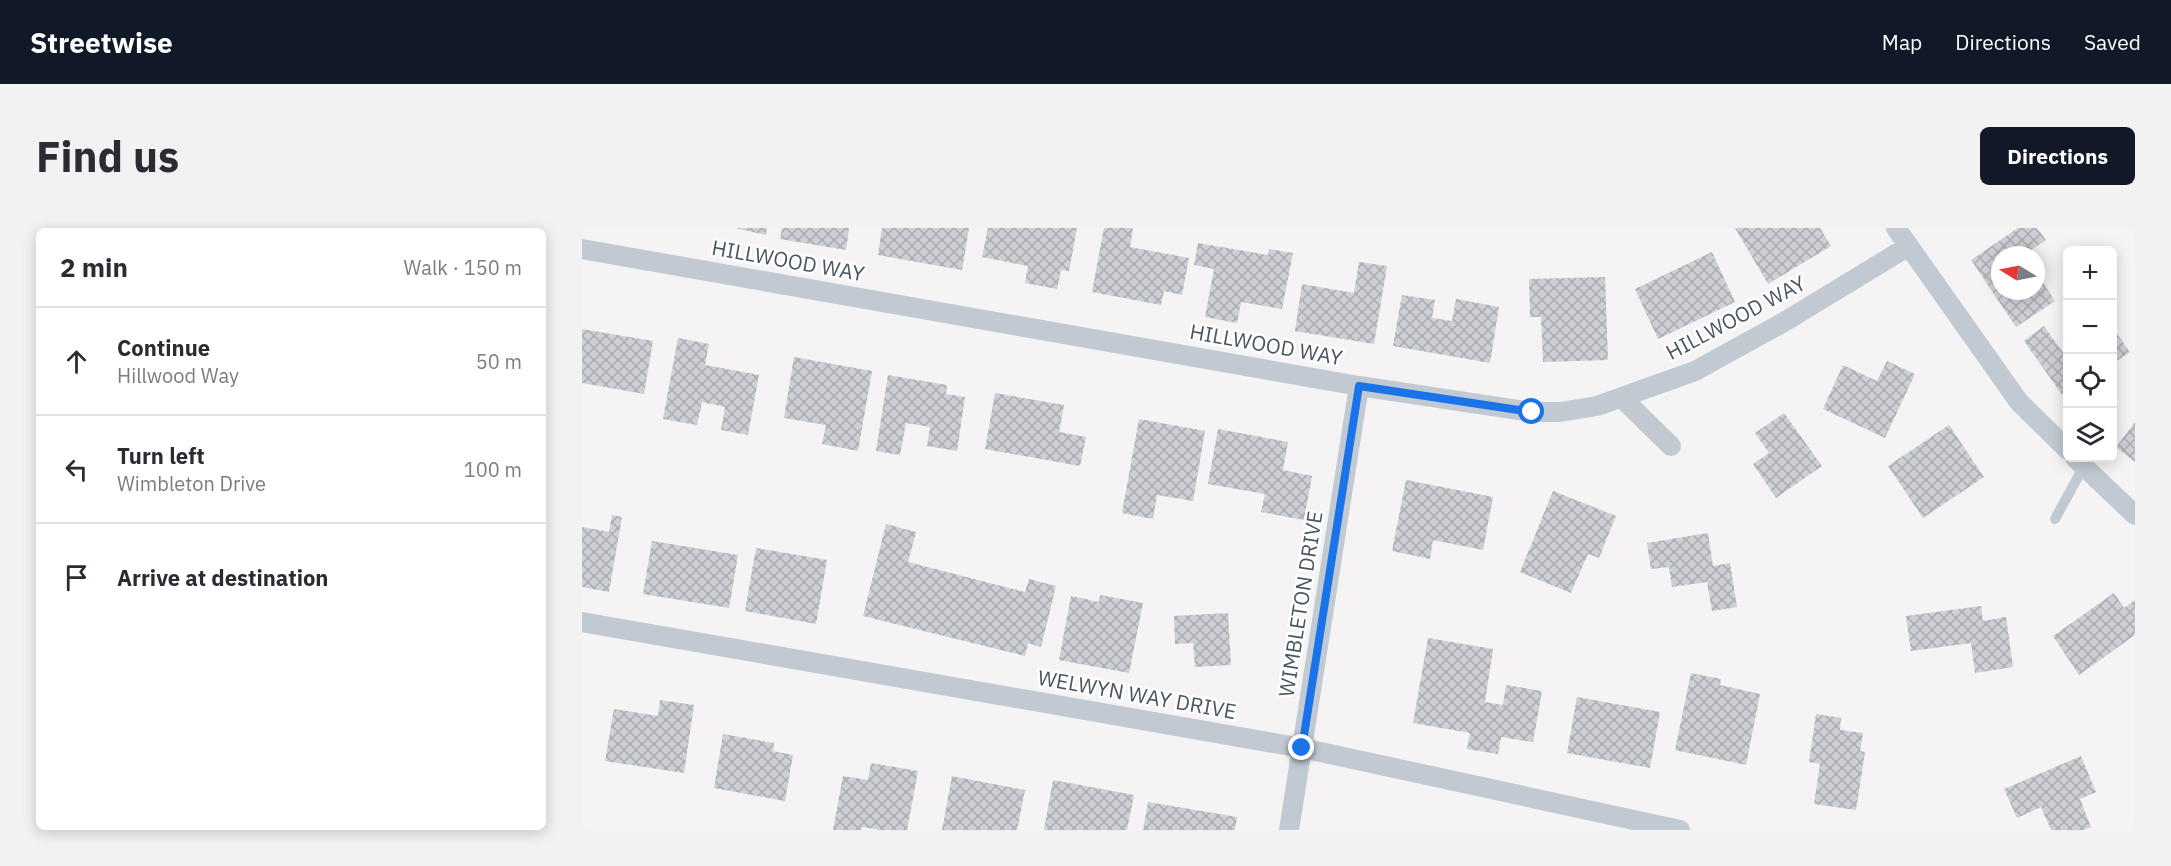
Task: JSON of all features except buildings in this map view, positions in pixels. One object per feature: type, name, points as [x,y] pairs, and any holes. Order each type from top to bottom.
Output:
[{"type":"street","points":[[1896,228],[2019,402],[2063,446]]},
{"type":"street","name":"HILLWOOD WAY","points":[[582,249],[1359,386],[1532,412],[1560,412],[1623,399],[1695,371],[1784,322],[1909,246]]},
{"type":"street","name":"WIMBLETON DRIVE","points":[[1289,830],[1359,386]]},
{"type":"street","points":[[1623,399],[1671,446]]},
{"type":"street","points":[[2079,462],[2135,515]]},
{"type":"street","name":"WELWYN WAY DRIVE","points":[[582,622],[1302,748],[1680,830]]},
{"type":"lane","points":[[2055,519],[2079,462]]},
{"type":"route","points":[[1302,748],[1359,386],[1532,412]]}]
